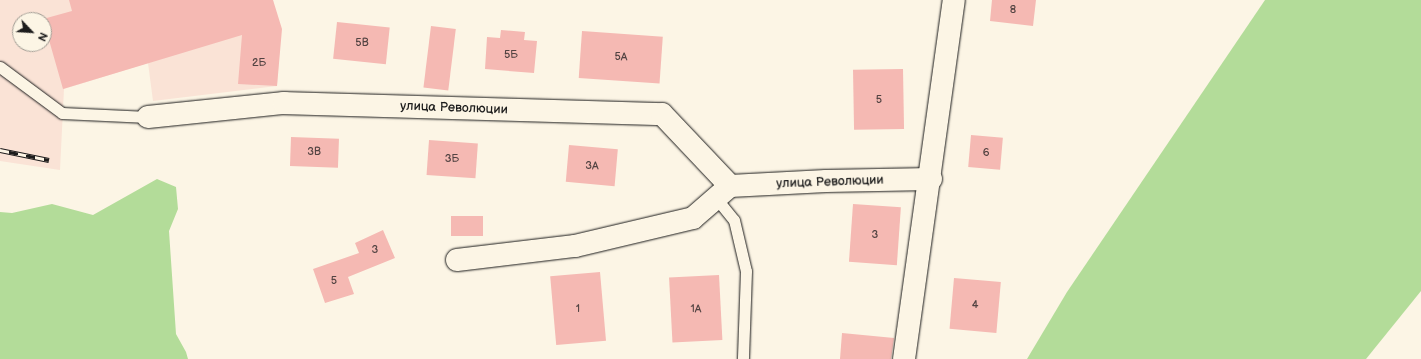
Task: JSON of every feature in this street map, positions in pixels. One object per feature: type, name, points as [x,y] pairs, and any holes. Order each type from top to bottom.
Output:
[{"type":"street","points":[[904,359],[931,179],[954,0]]},
{"type":"street","name":"улица Революции","points":[[148,117],[284,103],[662,114],[723,192],[826,181],[931,179]]},
{"type":"street","points":[[457,260],[576,246],[686,220],[693,218],[723,192]]},
{"type":"lane","points":[[0,67],[62,113],[148,117]]},
{"type":"lane","points":[[723,192],[734,220],[746,271],[743,359]]},
{"type":"shaded area","points":[[0,0],[273,0],[280,43],[277,86],[153,101],[148,63],[64,89],[60,170],[0,161]]},
{"type":"green space","points":[[1265,0],[1421,0],[1421,291],[1366,359],[1027,359],[1067,292]]},
{"type":"green space","points":[[157,179],[176,187],[178,209],[169,231],[176,334],[186,352],[188,359],[0,359],[0,212],[12,213],[52,204],[93,215]]},
{"type":"building","points":[[69,0],[273,0],[282,29],[277,86],[238,84],[242,35],[63,89],[52,50],[52,17],[72,11]]},
{"type":"building","points":[[992,0],[1036,0],[1033,26],[990,21]]},
{"type":"building","points":[[337,22],[390,28],[386,64],[333,59]]},
{"type":"building","points":[[431,26],[456,29],[448,91],[423,88]]},
{"type":"building","points":[[501,30],[525,32],[524,40],[537,41],[534,73],[485,69],[487,37],[500,38]]},
{"type":"building","points":[[582,31],[663,37],[660,84],[579,78]]},
{"type":"building","points":[[903,69],[904,129],[854,130],[853,70]]},
{"type":"building","points":[[971,135],[1003,138],[1000,170],[968,167]]},
{"type":"building","points":[[291,137],[339,139],[338,168],[290,166]]},
{"type":"building","points":[[429,140],[478,143],[475,178],[427,175]]},
{"type":"building","points":[[569,145],[618,149],[615,186],[566,182]]},
{"type":"building","points":[[853,204],[901,207],[897,265],[849,262]]},
{"type":"building","points":[[451,216],[483,216],[483,236],[451,236]]},
{"type":"building","points":[[383,230],[395,258],[348,277],[354,294],[325,303],[313,269],[359,253],[355,243]]},
{"type":"building","points":[[600,272],[606,341],[556,345],[550,276]]},
{"type":"building","points":[[719,275],[722,340],[672,343],[669,278]]},
{"type":"building","points":[[954,278],[1001,282],[996,333],[950,329]]},
{"type":"building","points":[[842,333],[894,338],[891,359],[840,359]]},
{"type":"railway","points":[[0,150],[49,160]]}]
